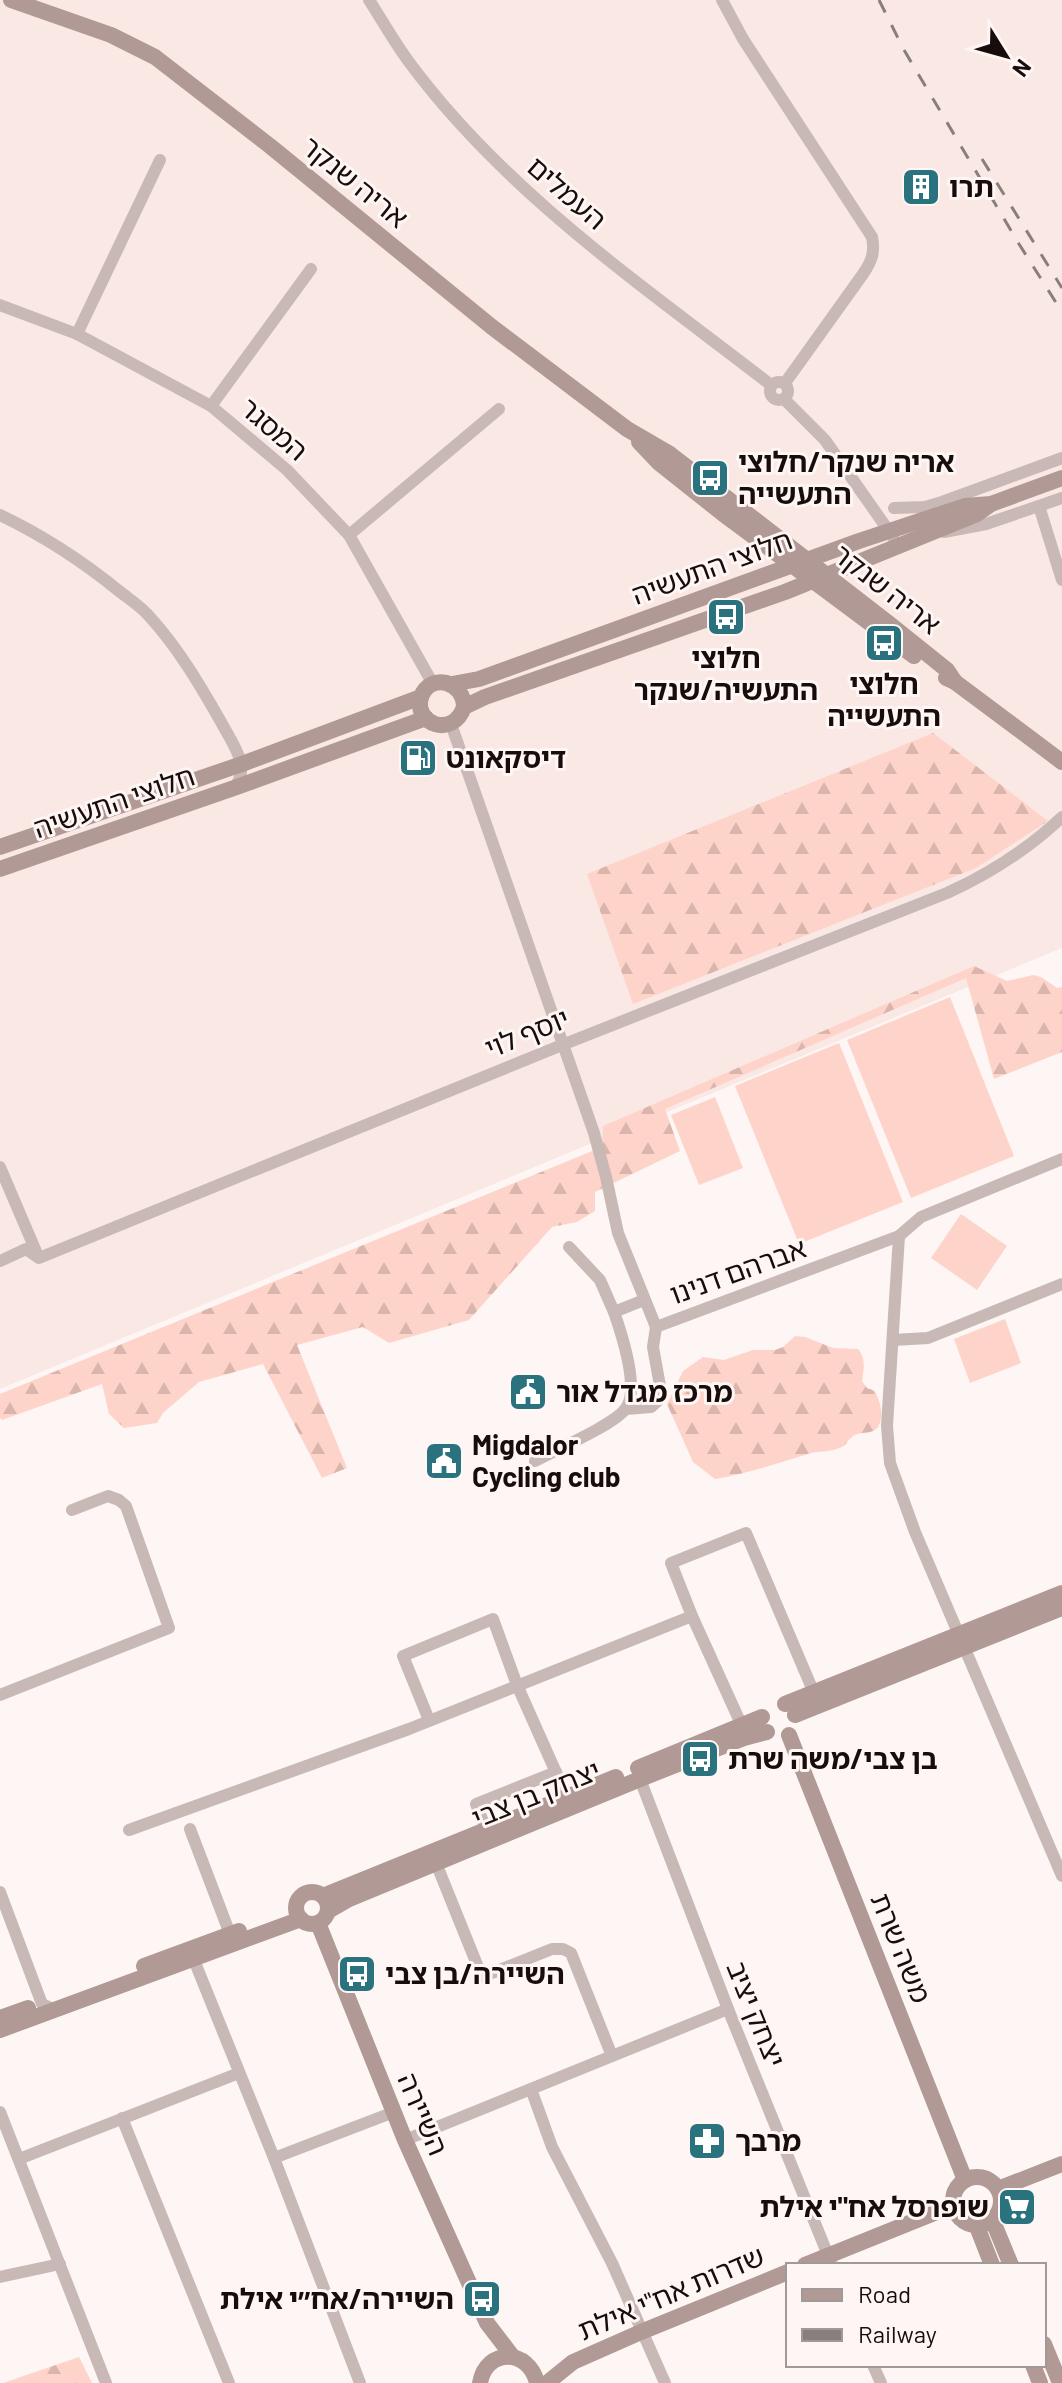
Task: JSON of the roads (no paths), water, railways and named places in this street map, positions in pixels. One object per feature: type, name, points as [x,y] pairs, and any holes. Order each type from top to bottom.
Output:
[{"type":"street","name":"אריה שנקר","points":[[11,0],[111,35],[155,57],[270,146],[492,327],[627,429],[670,454],[781,540],[798,563]]},
{"type":"street","name":"העמלים","points":[[369,0],[408,61],[467,131],[509,174],[585,243],[778,384],[769,391],[772,397],[784,399],[825,440],[864,493]]},
{"type":"street","points":[[722,0],[743,39],[866,227],[874,250],[871,262],[778,384]]},
{"type":"street","name":"אריה שנקר","points":[[0,5],[32,7]]},
{"type":"street","points":[[77,334],[160,160]]},
{"type":"street","points":[[211,406],[311,269]]},
{"type":"street","name":"המסגר","points":[[0,305],[77,334],[211,406],[287,470],[349,535],[433,684]]},
{"type":"street","points":[[349,535],[499,409]]},
{"type":"street","name":"אריה שנקר","points":[[627,429],[659,463],[854,605],[942,677],[955,682],[1062,762]]},
{"type":"street","points":[[894,508],[925,507],[942,502],[1062,458]]},
{"type":"street","name":"חלוצי התעשיה","points":[[451,724],[462,714],[464,707],[485,697],[785,592],[933,533],[977,514],[991,504],[1062,478]]},
{"type":"street","points":[[864,493],[894,508],[936,516]]},
{"type":"street","points":[[864,493],[888,532],[907,544]]},
{"type":"street","points":[[933,533],[986,524],[1062,498]]},
{"type":"street","name":"חלוצי התעשיה","points":[[0,847],[242,764],[421,697],[433,684],[479,679],[859,541],[973,504],[991,504]]},
{"type":"street","points":[[1039,506],[1062,580]]},
{"type":"street","points":[[0,515],[39,533],[100,575],[148,614],[208,699],[242,764],[242,777],[234,788]]},
{"type":"street","points":[[781,540],[819,547],[859,541]]},
{"type":"street","points":[[785,592],[854,605],[851,581],[854,570],[862,562]]},
{"type":"street","points":[[452,684],[462,694],[464,707]]},
{"type":"street","points":[[421,697],[420,705],[426,718],[438,725],[451,724]]},
{"type":"street","name":"חלוצי התעשיה","points":[[0,869],[426,718]]},
{"type":"street","name":"אברהם דנינו","points":[[451,724],[594,1133],[618,1233],[656,1327],[899,1236],[921,1217],[1062,1159]]},
{"type":"street","name":"יוסף לוי","points":[[0,1261],[26,1249],[39,1258],[980,878],[1020,852],[1062,817]]},
{"type":"street","points":[[0,1167],[39,1258]]},
{"type":"street","points":[[899,1236],[887,1426],[890,1463],[915,1532],[1062,1876]]},
{"type":"street","points":[[535,1461],[613,1421],[626,1409],[631,1395],[627,1348],[614,1312],[600,1280],[569,1247]]},
{"type":"street","points":[[893,1340],[928,1338],[1062,1284]]},
{"type":"street","points":[[614,1312],[644,1300]]},
{"type":"street","points":[[626,1409],[651,1407],[662,1397],[653,1347],[656,1327]]},
{"type":"street","points":[[0,1695],[169,1628],[126,1506],[108,1496],[72,1510]]},
{"type":"street","points":[[742,1726],[671,1563],[746,1533],[814,1693]]},
{"type":"street","points":[[790,1710],[794,1725],[789,1735],[775,1736],[765,1724],[771,1705],[790,1710],[962,1640],[1062,1593]]},
{"type":"street","points":[[790,1710],[814,1693],[1062,1608]]},
{"type":"street","points":[[129,1830],[429,1720],[692,1616]]},
{"type":"street","points":[[429,1720],[403,1656],[493,1619],[517,1685],[567,1797]]},
{"type":"street","name":"יצחק בן צבי","points":[[323,1910],[486,1829],[742,1726],[765,1724]]},
{"type":"street","name":"יצחק בן צבי","points":[[323,1910],[744,1738],[765,1724]]},
{"type":"street","name":"משה שרת","points":[[789,1735],[965,2180]]},
{"type":"street","points":[[486,1829],[476,1804],[556,1772]]},
{"type":"street","name":"יצחק יציב","points":[[640,1779],[728,2009],[830,2260]]},
{"type":"street","points":[[190,1829],[230,1934]]},
{"type":"street","points":[[436,1863],[482,1977],[552,1949],[571,1953],[612,2056]]},
{"type":"street","points":[[0,1892],[49,2007]]},
{"type":"street","points":[[308,1893],[318,1893],[323,1910],[309,1924],[299,1914],[299,1899],[308,1893]]},
{"type":"street","name":"השיירה","points":[[323,1910],[405,2140],[487,2323],[513,2357]]},
{"type":"street","points":[[0,2030],[230,1934],[299,1914]]},
{"type":"street","points":[[0,2018],[49,2007],[194,1960],[299,1914]]},
{"type":"street","points":[[194,1960],[360,2383]]},
{"type":"street","points":[[405,2140],[728,2009]]},
{"type":"street","points":[[19,2159],[239,2073]]},
{"type":"street","points":[[531,2089],[552,2147],[612,2263],[665,2383]]},
{"type":"street","points":[[0,2112],[106,2383]]},
{"type":"street","points":[[274,2158],[394,2112]]},
{"type":"street","points":[[122,2118],[229,2383]]},
{"type":"street","points":[[998,2189],[1062,2164]]},
{"type":"street","points":[[974,2177],[992,2182],[998,2189],[1000,2205],[984,2222],[964,2220],[954,2205],[957,2188],[974,2177]]},
{"type":"street","name":"שדרות אח\"י אילת","points":[[830,2260],[954,2205]]},
{"type":"street","points":[[984,2222],[992,2263]]},
{"type":"street","points":[[984,2222],[1010,2263]]},
{"type":"street","points":[[0,2277],[60,2264]]},
{"type":"street","name":"שדרות אח\"י אילת","points":[[547,2383],[573,2362],[786,2273]]},
{"type":"street","name":"השיירה","points":[[487,2323],[491,2363]]},
{"type":"street","points":[[1046,2349],[1060,2383]]},
{"type":"street","points":[[480,2383],[491,2363],[499,2358],[513,2357],[531,2367],[537,2383]]},
{"type":"street","name":"שדרות אח\"י אילת","points":[[531,2367],[573,2362]]},
{"type":"railway","points":[[879,0],[904,50],[1062,312]]},
{"type":"railway","points":[[982,159],[1062,288]]},
{"type":"place","name":"תרו","points":[[921,187]]},
{"type":"place","name":"אריה שנקר/חלוצי התעשייה","points":[[710,478]]},
{"type":"place","name":"חלוצי התעשיה/שנקר","points":[[726,617]]},
{"type":"place","name":"חלוצי התעשייה","points":[[884,643]]},
{"type":"place","name":"דיסקאונט","points":[[418,758]]},
{"type":"place","name":"מרכז מגדל אור","points":[[528,1392]]},
{"type":"place","name":"Migdalor Cycling club","points":[[444,1461]]},
{"type":"place","name":"בן צבי/משה שרת","points":[[700,1759]]},
{"type":"place","name":"השיירה/בן צבי","points":[[357,1974]]},
{"type":"place","name":"מרבך","points":[[707,2141]]},
{"type":"place","name":"שופרסל אח\"י אילת","points":[[1017,2207]]},
{"type":"place","name":"השיירה/אח״י אילת","points":[[482,2299]]}]
